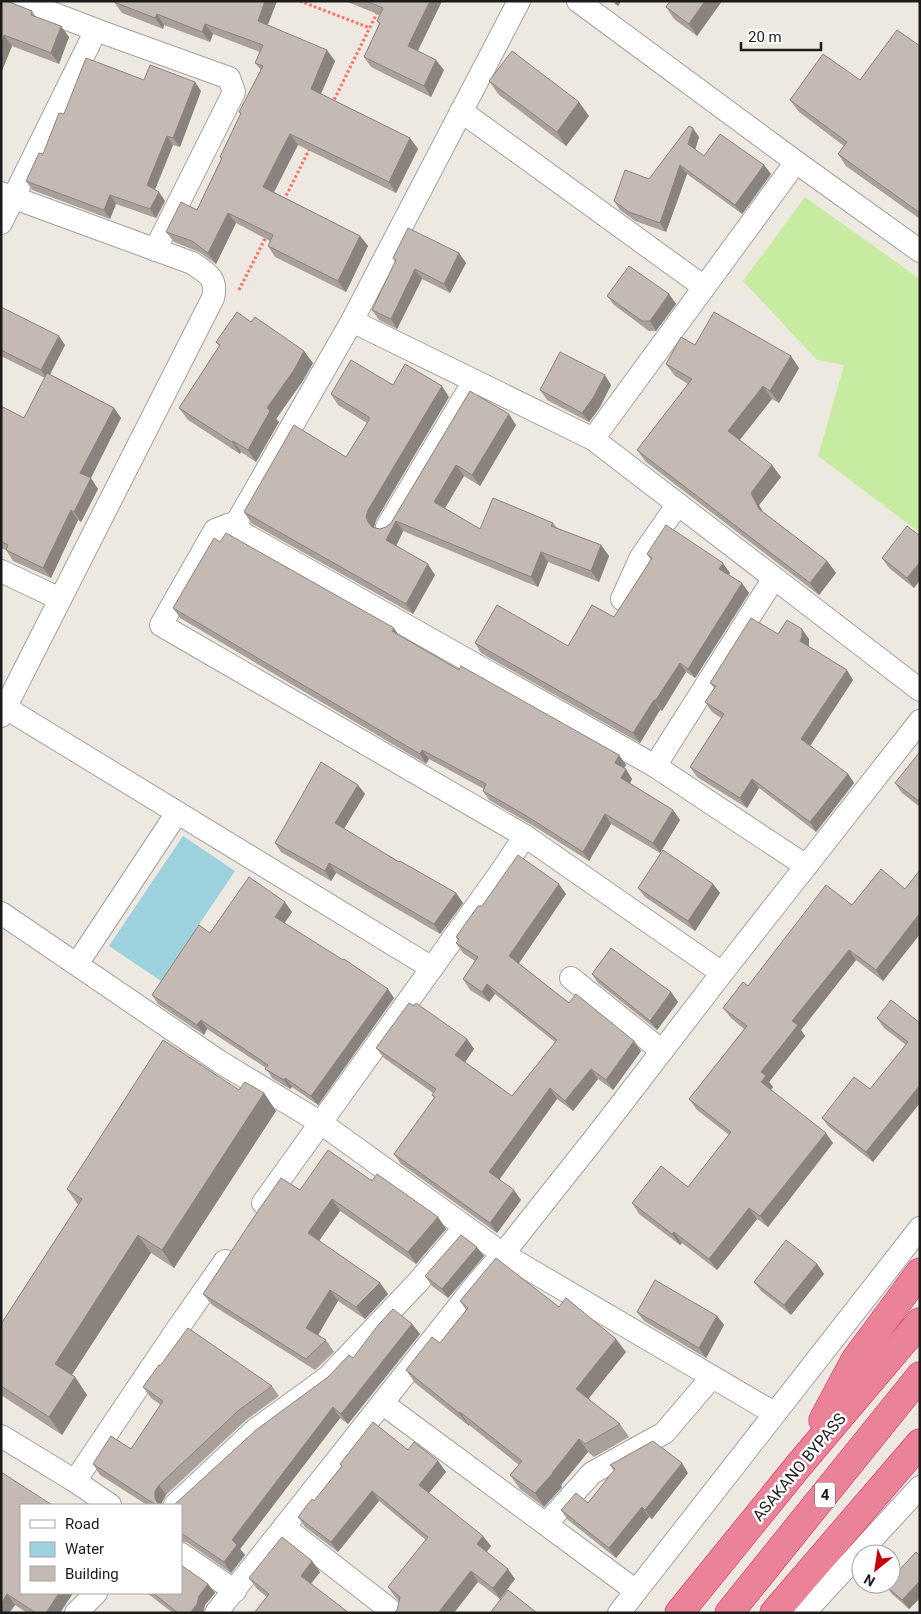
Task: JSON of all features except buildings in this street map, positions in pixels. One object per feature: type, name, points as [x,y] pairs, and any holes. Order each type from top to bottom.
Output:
[{"type":"highway","points":[[799,1465],[855,1360],[920,1272]]},
{"type":"highway","name":"ASAKANO BYPASS","points":[[679,1613],[799,1465],[920,1322]]},
{"type":"highway","name":"4","points":[[730,1613],[920,1376]]},
{"type":"highway","points":[[774,1613],[920,1443]]},
{"type":"street","points":[[20,1],[229,78],[234,92],[155,250]]},
{"type":"street","points":[[519,1],[352,321],[237,522],[215,530],[162,624],[525,836],[722,974]]},
{"type":"street","points":[[578,1],[920,251]]},
{"type":"street","points":[[1,223],[8,195],[96,30]]},
{"type":"street","points":[[461,111],[704,287]]},
{"type":"street","points":[[593,439],[796,162]]},
{"type":"street","points":[[8,195],[192,264],[211,276],[215,289],[213,298],[3,712],[177,813],[432,968]]},
{"type":"street","points":[[352,321],[593,439],[920,690]]},
{"type":"street","points":[[387,527],[474,381]]},
{"type":"street","points":[[622,599],[641,557],[678,504]]},
{"type":"street","points":[[228,526],[655,766],[806,866]]},
{"type":"street","points":[[1,571],[60,599]]},
{"type":"street","points":[[655,766],[774,578]]},
{"type":"street","points":[[216,1613],[478,1282],[503,1254],[920,721]]},
{"type":"street","points":[[77,964],[177,813]]},
{"type":"street","points":[[75,1481],[320,1123],[525,836]]},
{"type":"street","points":[[1,913],[220,1062],[320,1123],[503,1254],[774,1413]]},
{"type":"street","points":[[571,978],[662,1051]]},
{"type":"street","points":[[176,1504],[255,1430],[328,1376],[418,1282],[465,1227]]},
{"type":"street","points":[[619,1613],[920,1228]]},
{"type":"street","points":[[546,1524],[592,1473],[664,1433],[712,1377]]},
{"type":"street","points":[[382,1403],[636,1591]]},
{"type":"street","points":[[1,1436],[75,1481],[109,1504]]},
{"type":"street","points":[[804,1613],[920,1487]]},
{"type":"street","points":[[284,1527],[394,1613]]},
{"type":"street","points":[[182,1555],[235,1591]]},
{"type":"street","points":[[76,1613],[95,1594]]},
{"type":"path","points":[[300,1],[370,28]]},
{"type":"green space","points":[[805,197],[920,279],[920,533],[818,456],[844,365],[817,360],[743,281]]},
{"type":"water","points":[[183,836],[235,871],[161,981],[109,946]]}]
